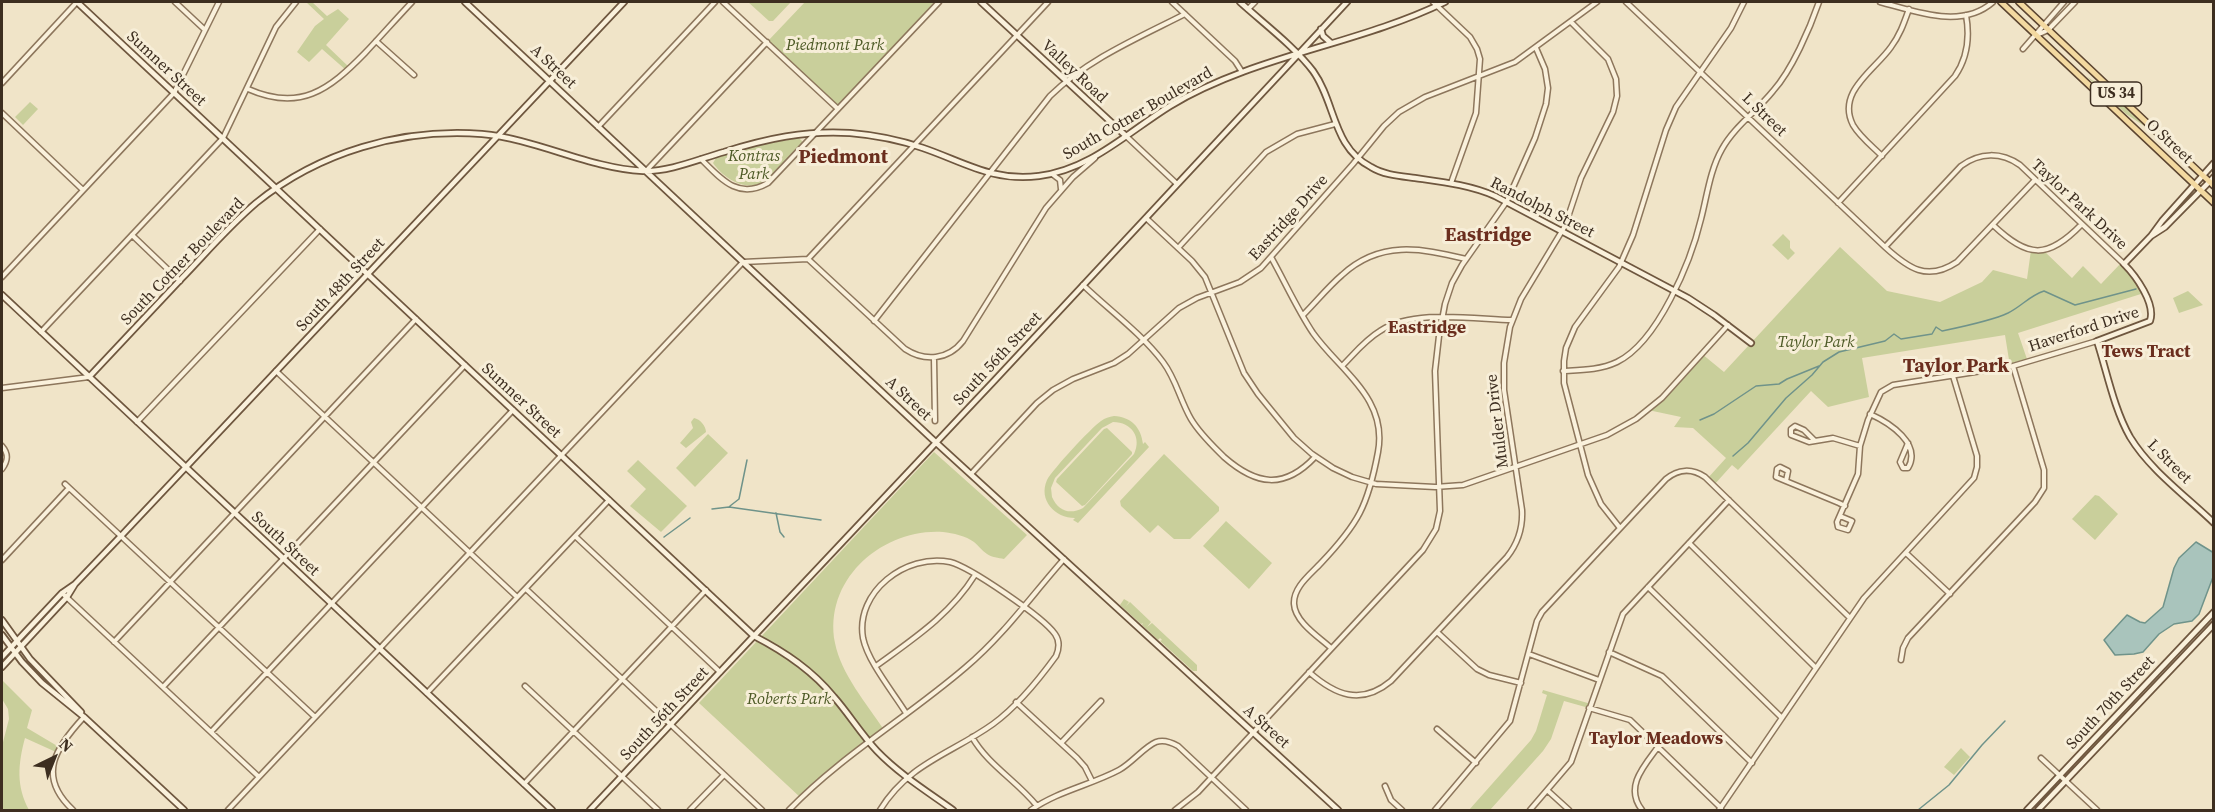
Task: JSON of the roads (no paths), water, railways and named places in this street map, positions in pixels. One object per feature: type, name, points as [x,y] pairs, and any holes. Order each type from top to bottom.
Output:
[{"type":"main road","name":"Sumner Street","points":[[77,2],[754,636],[788,655],[810,672],[887,761],[953,810]]},
{"type":"main road","name":"A Street","points":[[465,2],[936,442],[1338,810]]},
{"type":"main road","name":"South 48th Street","points":[[2,657],[186,468],[624,2]]},
{"type":"main road","name":"Valley Road","points":[[981,2],[1126,136]]},
{"type":"main road","name":"Randolph Street","points":[[1240,2],[1309,66],[1320,82],[1342,141],[1358,159],[1382,172],[1483,190],[1507,201],[1705,308],[1751,343]]},
{"type":"main road","name":"South 56th Street","points":[[590,810],[1347,2]]},
{"type":"main road","name":"South Cotner Boulevard","points":[[89,377],[240,217],[297,175],[352,150],[389,140],[445,133],[498,136],[611,166],[646,171],[701,159],[773,138],[817,133],[870,135],[914,145],[988,173],[1021,177],[1052,174],[1076,166],[1095,156],[1181,100],[1242,72],[1393,23],[1435,3],[1444,2]]},
{"type":"main road","name":"O Street","points":[[2001,2],[2214,203]]},
{"type":"main road","name":"O Street","points":[[2019,2],[2202,176],[2212,182]]},
{"type":"main road","points":[[1321,29],[1323,36],[1331,43]]},
{"type":"main road","points":[[2124,264],[2214,163]]},
{"type":"main road","points":[[2151,236],[2164,227],[2200,190],[2212,182]]},
{"type":"main road","name":"Taylor Park Drive","points":[[2124,264],[2140,283],[2151,312],[2151,319]]},
{"type":"main road","name":"South Street","points":[[2,295],[552,810]]},
{"type":"main road","name":"Haverford Drive","points":[[2097,341],[2147,324],[2151,319]]},
{"type":"main road","name":"L Street","points":[[2097,341],[2121,418],[2132,441],[2150,462],[2214,523]]},
{"type":"main road","name":"South 48th Street","points":[[2,667],[67,597],[75,584]]},
{"type":"main road","name":"South 70th Street","points":[[2027,810],[2214,612]]},
{"type":"main road","points":[[2,620],[36,667],[69,698],[84,717]]},
{"type":"main road","name":"South 70th Street","points":[[2038,810],[2214,624]]},
{"type":"main road","points":[[2,635],[14,653],[42,683],[84,717],[184,810]]},
{"type":"street","points":[[2,83],[77,2]]},
{"type":"street","points":[[175,2],[205,30]]},
{"type":"street","points":[[2,277],[174,93],[219,2]]},
{"type":"street","points":[[41,332],[223,138],[276,27],[296,2]]},
{"type":"street","points":[[248,89],[277,99],[294,99],[311,95],[339,78],[412,2]]},
{"type":"street","points":[[598,127],[715,2]]},
{"type":"street","points":[[723,2],[838,109]]},
{"type":"street","points":[[701,159],[729,184],[739,189],[754,189],[772,180],[939,2]]},
{"type":"street","points":[[228,810],[743,262],[808,259],[1048,2]]},
{"type":"street","points":[[1172,2],[1235,61],[1242,72]]},
{"type":"street","points":[[1248,9],[1255,2]]},
{"type":"street","name":"Eastridge Drive","points":[[971,474],[1043,397],[1073,379],[1114,363],[1177,309],[1245,279],[1261,268],[1358,159],[1387,122],[1403,109],[1425,97],[1515,62],[1597,2]]},
{"type":"street","name":"L Street","points":[[1629,2],[1838,203],[1902,262],[1912,268],[1938,271],[1957,262],[2035,180]]},
{"type":"street","points":[[1620,528],[1604,510],[1595,493],[1580,445],[1565,387],[1563,371],[1566,348],[1573,331],[1621,262],[1636,227],[1668,124],[1678,102],[1731,28],[1744,2]]},
{"type":"street","points":[[1563,371],[1605,367],[1627,357],[1642,343],[1675,291],[1695,244],[1719,155],[1729,138],[1780,82],[1807,32],[1819,2]]},
{"type":"street","points":[[1880,2],[1947,16],[1966,15],[1982,10],[1993,2]]},
{"type":"street","points":[[2023,49],[2064,2]]},
{"type":"street","points":[[2036,35],[2048,30],[2074,2]]},
{"type":"street","points":[[1435,3],[1474,42],[1479,56],[1476,113],[1451,183]]},
{"type":"street","points":[[1882,156],[1854,127],[1850,116],[1850,100],[1855,87],[1893,45],[1903,27],[1908,9]]},
{"type":"street","points":[[874,321],[1036,111],[1066,81],[1098,59],[1185,14]]},
{"type":"street","points":[[1838,203],[1958,72],[1968,43],[1966,15]]},
{"type":"street","name":"Mulder Drive","points":[[1309,672],[1325,686],[1338,692],[1354,695],[1371,693],[1391,681],[1509,554],[1520,532],[1523,513],[1503,384],[1505,356],[1512,320],[1523,294],[1563,231],[1583,171],[1611,117],[1617,96],[1616,79],[1608,59],[1571,22]]},
{"type":"street","points":[[376,40],[414,75]]},
{"type":"street","points":[[646,171],[767,42]]},
{"type":"street","points":[[1174,810],[1189,801],[1212,777],[1428,544],[1440,516],[1435,380],[1436,354],[1442,318],[1452,283],[1507,201],[1532,146],[1547,97],[1546,73],[1536,48]]},
{"type":"street","points":[[2,113],[83,190]]},
{"type":"street","points":[[1178,248],[1266,152],[1297,134],[1335,124]]},
{"type":"street","name":"Valley Road","points":[[1126,136],[1177,184]]},
{"type":"street","name":"Taylor Park Drive","points":[[1885,247],[1959,168],[1973,159],[1989,155],[2005,157],[2017,163],[2124,264]]},
{"type":"street","points":[[808,259],[911,353],[934,358],[949,353],[962,343],[1040,217],[1061,189],[1095,156]]},
{"type":"street","points":[[1052,174],[1059,180],[1061,189]]},
{"type":"street","points":[[1146,218],[1202,273],[1247,379],[1294,438],[1315,457],[1343,473],[1370,483],[1440,487],[1469,483],[1614,431],[1650,408],[1678,381],[1728,325]]},
{"type":"street","points":[[1993,225],[2015,244],[2039,250],[2060,244],[2082,224]]},
{"type":"street","points":[[137,422],[320,229]]},
{"type":"street","points":[[132,235],[180,280]]},
{"type":"street","points":[[1303,315],[1345,272],[1377,254],[1414,249],[1466,259]]},
{"type":"street","points":[[1271,257],[1320,342],[1365,393],[1377,419],[1378,446],[1364,506],[1342,541],[1301,585],[1294,596],[1294,608],[1299,619],[1331,648]]},
{"type":"street","points":[[1083,285],[1158,356],[1171,374],[1189,414],[1201,432],[1241,471],[1256,478],[1278,480],[1298,472],[1315,457]]},
{"type":"street","points":[[1342,366],[1371,337],[1387,327],[1413,318],[1512,320]]},
{"type":"street","points":[[114,642],[417,319]]},
{"type":"street","name":"Haverford Drive","points":[[1870,414],[1881,392],[1893,385],[2013,366],[2097,341]]},
{"type":"street","points":[[934,358],[935,421]]},
{"type":"street","points":[[163,687],[465,364]]},
{"type":"street","points":[[1901,660],[1905,643],[1912,634],[2035,502],[2044,488],[2044,470],[2013,366]]},
{"type":"street","points":[[276,371],[518,597]]},
{"type":"street","points":[[1589,708],[1628,718],[1720,809],[1866,595],[1967,488],[1976,473],[1977,456],[1953,376]]},
{"type":"street","points":[[2,387],[89,377]]},
{"type":"street","points":[[211,732],[513,410]]},
{"type":"street","points":[[1840,516],[1858,474],[1860,446],[1870,414],[1885,422],[1908,443],[1912,450],[1912,458],[1908,468],[1903,468],[1900,462],[1908,443]]},
{"type":"street","points":[[1814,440],[1807,432],[1793,426],[1791,430],[1794,437],[1809,442],[1833,438],[1860,446]]},
{"type":"street","points":[[2,446],[7,459],[2,469]]},
{"type":"street","points":[[1435,810],[1510,721],[1537,621],[1542,612],[1668,477],[1680,471],[1690,471],[1705,477],[1850,618]]},
{"type":"street","points":[[1786,481],[1845,506]]},
{"type":"street","points":[[2,560],[67,486],[315,717]]},
{"type":"street","points":[[427,693],[609,500]]},
{"type":"street","points":[[1530,810],[1571,762],[1621,617],[1729,500]]},
{"type":"street","points":[[575,536],[720,672]]},
{"type":"street","points":[[1689,543],[1816,668]]},
{"type":"street","points":[[1906,553],[1950,594]]},
{"type":"street","points":[[789,810],[817,781],[967,666],[996,638],[1064,559]]},
{"type":"street","points":[[880,810],[907,777],[999,720],[1055,658],[1059,648],[1058,640],[1053,632],[1024,606],[955,564],[933,561],[908,567],[886,579],[870,600],[863,623],[865,646],[906,713]]},
{"type":"street","points":[[876,666],[948,610],[975,575]]},
{"type":"street","points":[[1648,587],[1782,718]]},
{"type":"street","points":[[526,589],[762,810]]},
{"type":"street","points":[[524,784],[705,590]]},
{"type":"street","points":[[62,593],[259,777]]},
{"type":"street","points":[[1437,632],[1477,669],[1489,675],[1521,683]]},
{"type":"street","points":[[1609,652],[1662,676],[1752,763]]},
{"type":"street","points":[[1529,654],[1599,680]]},
{"type":"street","points":[[525,686],[658,810]]},
{"type":"street","points":[[1061,743],[1101,701]]},
{"type":"street","points":[[1016,702],[1083,764],[1092,782]]},
{"type":"street","points":[[73,810],[58,794],[53,779],[53,766],[56,752],[84,717]]},
{"type":"street","points":[[1437,729],[1476,763]]},
{"type":"street","points":[[972,737],[984,756],[1023,790],[1037,806]]},
{"type":"street","points":[[1031,810],[1125,766],[1152,744],[1162,741],[1174,744],[1246,810]]},
{"type":"street","points":[[1642,810],[1635,798],[1635,783],[1640,771],[1658,747]]},
{"type":"street","points":[[2041,758],[2097,810]]},
{"type":"street","points":[[690,810],[724,775]]},
{"type":"street","points":[[1385,786],[1390,800],[1402,810]]},
{"type":"street","points":[[1547,790],[1569,810]]},
{"type":"water","points":[[2196,542],[2214,553],[2213,577],[2199,614],[2192,621],[2174,624],[2159,634],[2143,652],[2115,655],[2104,640],[2127,615],[2145,623],[2163,607],[2179,558]]},
{"type":"waterway","points":[[1733,456],[1748,443],[1786,398],[1823,362],[1839,352],[1885,341],[1894,334],[1901,339],[1932,334],[1936,327],[1942,331],[1993,319],[2008,313],[2044,291],[2075,305],[2136,289]]},
{"type":"waterway","points":[[1700,420],[1714,414],[1756,386],[1779,384],[1819,366]]},
{"type":"waterway","points":[[730,506],[739,499],[747,460]]},
{"type":"waterway","points":[[712,509],[729,507],[821,520]]},
{"type":"waterway","points":[[776,513],[780,532],[784,537]]},
{"type":"waterway","points":[[664,537],[690,518]]},
{"type":"waterway","points":[[1918,810],[1949,785],[2005,721]]},
{"type":"district","name":"Piedmont","points":[[843,158]]},
{"type":"district","name":"Eastridge","points":[[1488,236]]},
{"type":"district","name":"Eastridge","points":[[1427,328]]},
{"type":"district","name":"Tews Tract","points":[[2146,352]]},
{"type":"district","name":"Taylor Park","points":[[1956,367]]},
{"type":"district","name":"Taylor Meadows","points":[[1656,739]]},
{"type":"park label","name":"Piedmont Park","points":[[835,46]]},
{"type":"park label","name":"Kontras Park","points":[[754,166]]},
{"type":"park label","name":"Roberts Park","points":[[789,700]]}]
